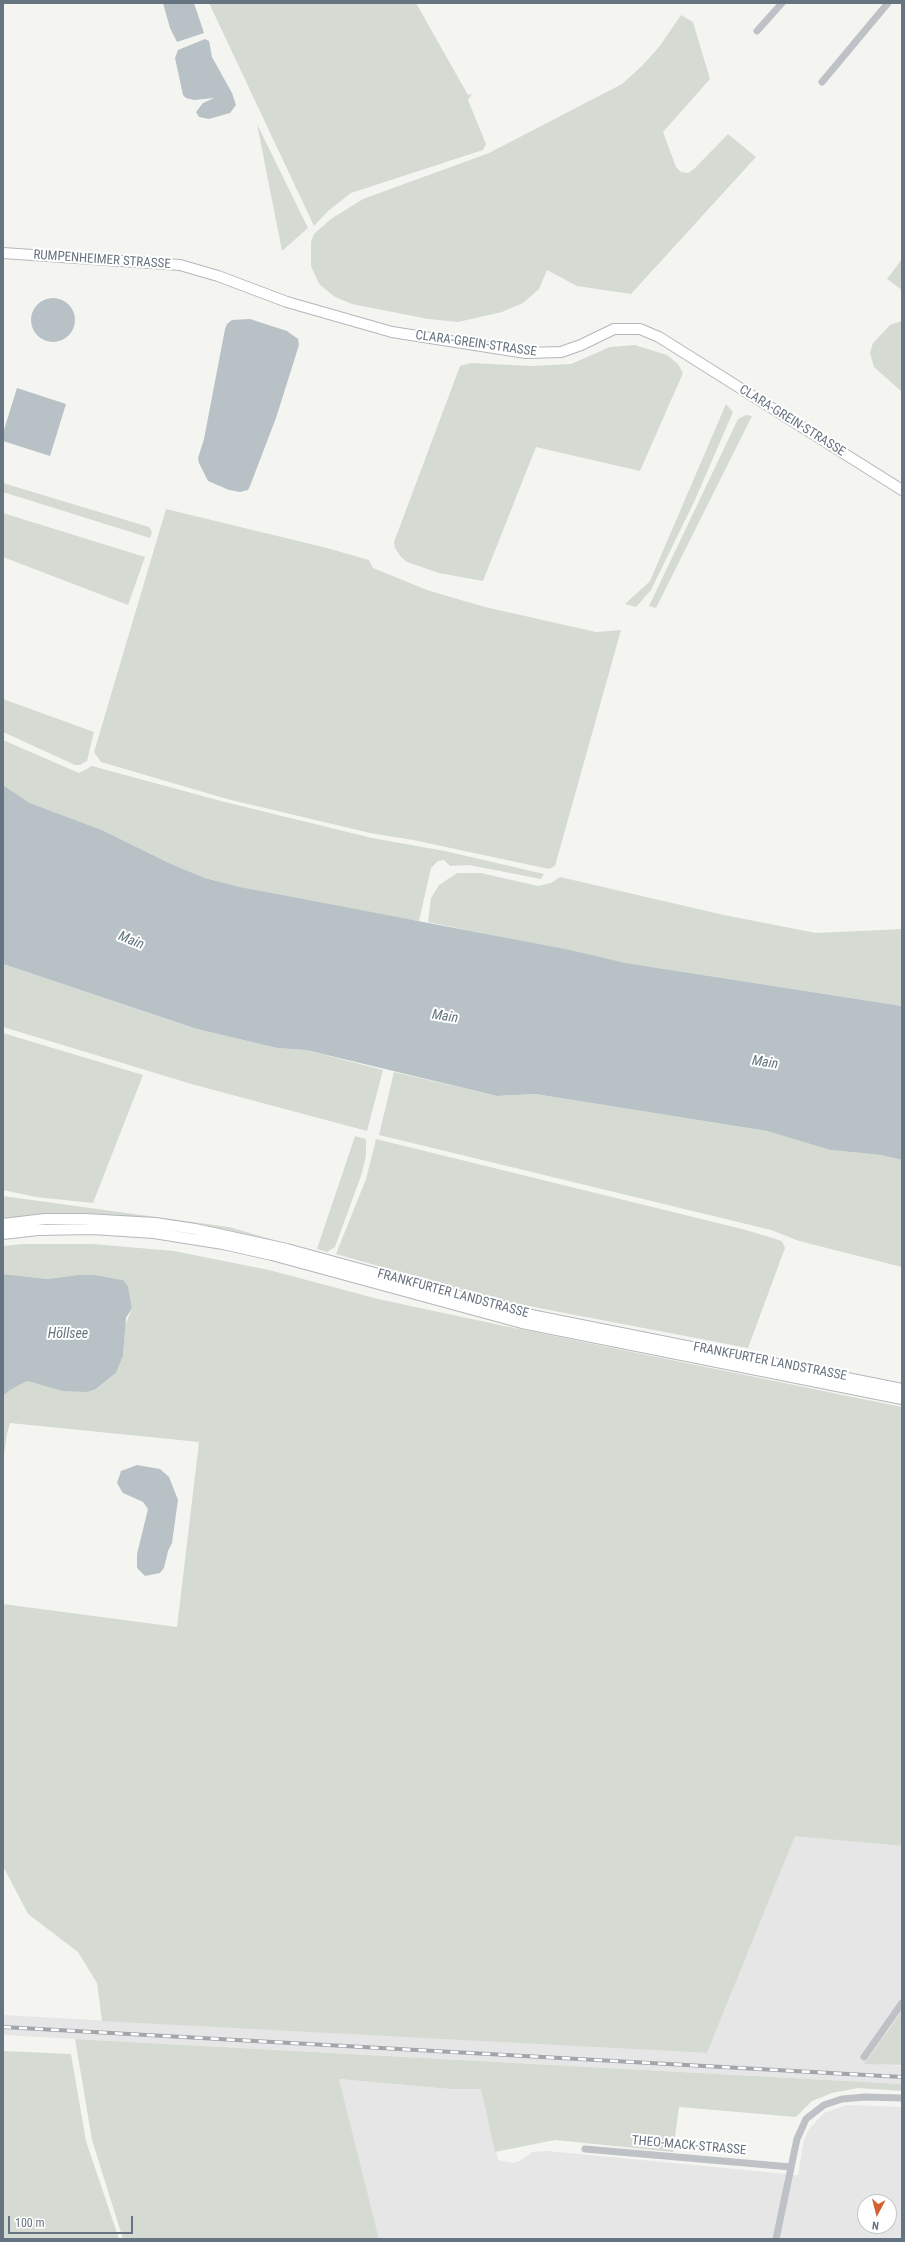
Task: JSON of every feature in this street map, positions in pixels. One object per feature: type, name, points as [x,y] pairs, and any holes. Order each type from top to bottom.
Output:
[{"type":"main road","name":"RUMPENHEIMER STRASSE","points":[[3,253],[164,263],[200,270]]},
{"type":"main road","name":"CLARA-GREIN-STRASSE","points":[[200,270],[287,302],[392,332],[510,351],[526,353],[561,352],[581,345],[614,329],[640,329],[659,337],[902,490]]},
{"type":"main road","name":"FRANKFURTER LANDSTRASSE","points":[[3,1224],[45,1219],[85,1219],[155,1223],[203,1230],[287,1249],[521,1313],[902,1389]]},
{"type":"main road","name":"FRANKFURTER LANDSTRASSE","points":[[3,1234],[92,1229],[154,1233],[223,1244],[272,1255],[522,1323],[902,1400]]},
{"type":"street","points":[[757,31],[782,3]]},
{"type":"street","points":[[822,82],[888,3]]},
{"type":"street","points":[[864,2057],[902,2003]]},
{"type":"street","points":[[776,2239],[790,2167],[801,2127],[811,2114],[824,2105],[853,2097],[902,2098]]},
{"type":"street","name":"THEO-MACK-STRASSE","points":[[585,2149],[790,2167]]},
{"type":"shaded area","points":[[209,3],[416,3],[468,95],[472,94],[468,100],[486,144],[483,150],[351,193],[328,211],[314,226]]},
{"type":"shaded area","points":[[681,15],[693,22],[710,79],[663,132],[676,167],[681,172],[688,173],[695,168],[728,134],[756,157],[631,294],[577,286],[547,270],[539,289],[523,303],[502,312],[458,322],[428,319],[352,304],[335,297],[319,284],[311,266],[311,242],[314,234],[331,219],[363,199],[489,153],[622,84],[642,66],[659,47]]},
{"type":"shaded area","points":[[257,124],[308,228],[282,251]]},
{"type":"shaded area","points":[[902,259],[902,290],[887,279]]},
{"type":"shaded area","points":[[902,321],[902,392],[874,367],[870,353],[873,343],[890,325]]},
{"type":"shaded area","points":[[635,345],[667,355],[678,364],[683,373],[640,471],[536,447],[483,581],[439,573],[407,562],[401,557],[395,548],[394,542],[460,366],[471,363],[530,366],[571,364],[610,347]]},
{"type":"shaded area","points":[[726,404],[733,412],[695,500],[651,590],[636,607],[625,604],[650,581]]},
{"type":"shaded area","points":[[746,415],[752,416],[656,608],[649,606],[738,419]]},
{"type":"shaded area","points":[[3,483],[149,527],[152,532],[150,538],[3,492]]},
{"type":"shaded area","points":[[166,509],[327,548],[369,560],[373,568],[427,590],[485,607],[596,632],[621,630],[555,866],[549,869],[413,840],[370,833],[227,799],[101,762],[94,752]]},
{"type":"shaded area","points":[[3,513],[145,557],[128,605],[3,557]]},
{"type":"shaded area","points":[[3,699],[94,732],[87,761],[80,765],[75,765],[3,732]]},
{"type":"shaded area","points":[[3,740],[79,773],[92,766],[221,801],[372,838],[445,851],[544,874],[541,879],[469,865],[450,866],[444,860],[438,861],[431,868],[419,921],[366,913],[240,887],[205,878],[169,863],[102,830],[30,803],[3,785]]},
{"type":"shaded area","points":[[457,873],[481,873],[538,886],[551,883],[560,877],[724,915],[816,933],[902,929],[902,1006],[626,963],[428,922],[431,898],[439,885]]},
{"type":"shaded area","points":[[3,964],[197,1029],[277,1048],[306,1050],[383,1070],[367,1131],[195,1085],[3,1027]]},
{"type":"shaded area","points":[[3,1033],[143,1075],[93,1203],[36,1197],[3,1190]]},
{"type":"shaded area","points":[[394,1072],[497,1096],[535,1094],[767,1131],[830,1150],[881,1155],[902,1160],[902,1267],[799,1241],[771,1230],[379,1135]]},
{"type":"shaded area","points":[[355,1136],[366,1139],[366,1156],[361,1176],[335,1247],[327,1252],[317,1249]]},
{"type":"shaded area","points":[[376,1139],[746,1230],[782,1241],[785,1248],[748,1348],[502,1301],[336,1254],[366,1179]]},
{"type":"shaded area","points":[[3,1196],[229,1227],[316,1252],[314,1253],[195,1226],[3,1220]]},
{"type":"shaded area","points":[[22,1244],[93,1244],[174,1251],[269,1270],[378,1299],[902,1407],[902,1846],[795,1836],[707,2053],[102,2021],[97,1983],[78,1952],[28,1914],[3,1866],[3,1604],[177,1627],[199,1442],[10,1423],[3,1461],[3,1396],[9,1390],[27,1381],[40,1385],[96,1389],[116,1373],[123,1356],[125,1326],[132,1308],[128,1286],[123,1280],[95,1275],[77,1275],[48,1279],[3,1274],[3,1246]]},
{"type":"shaded area","points":[[795,1835],[902,1846],[902,2011],[865,2063],[902,2066],[902,2084],[3,2035],[3,2015],[707,2053]]},
{"type":"shaded area","points":[[902,2011],[902,2065],[864,2064]]},
{"type":"shaded area","points":[[75,2039],[902,2084],[902,2091],[858,2088],[832,2093],[812,2101],[796,2117],[679,2107],[673,2152],[555,2140],[495,2152],[481,2089],[450,2089],[339,2079],[379,2239],[123,2239],[92,2140]]},
{"type":"shaded area","points":[[3,2051],[71,2054],[86,2141],[119,2239],[3,2239]]},
{"type":"shaded area","points":[[339,2079],[450,2089],[482,2089],[498,2160],[513,2163],[520,2161],[532,2152],[547,2151],[798,2175],[804,2140],[809,2129],[824,2113],[847,2105],[902,2107],[902,2239],[379,2239]]},
{"type":"water","points":[[163,3],[194,3],[204,33],[177,42],[170,28]]},
{"type":"water","points":[[205,39],[209,41],[212,57],[232,93],[236,105],[230,113],[209,119],[199,117],[196,112],[203,103],[214,98],[194,100],[186,98],[183,95],[175,58],[178,50]]},
{"type":"water","points":[[53,298],[65,302],[71,308],[75,320],[71,332],[65,338],[53,342],[41,338],[35,332],[31,320],[35,308],[41,302]]},
{"type":"water","points":[[250,319],[287,331],[298,339],[299,345],[276,418],[250,486],[248,490],[240,492],[229,490],[208,481],[198,458],[204,439],[225,329],[227,324],[232,320]]},
{"type":"water","points":[[17,388],[66,404],[50,456],[3,441],[3,433]]},
{"type":"water","name":"Main","points":[[3,785],[30,803],[102,830],[169,863],[205,878],[240,887],[565,949],[626,963],[902,1006],[902,1160],[881,1155],[830,1150],[767,1131],[535,1094],[497,1096],[306,1050],[277,1048],[197,1029],[3,964]]},
{"type":"water","name":"Höllsee","points":[[3,1274],[48,1279],[77,1275],[95,1275],[123,1280],[128,1286],[132,1308],[126,1318],[123,1356],[116,1373],[96,1389],[87,1392],[63,1391],[27,1381],[10,1390],[3,1396]]},
{"type":"water","points":[[137,1465],[160,1469],[169,1477],[178,1500],[172,1543],[168,1551],[164,1568],[160,1573],[145,1576],[137,1568],[137,1554],[148,1509],[143,1502],[123,1493],[117,1483],[121,1471]]},
{"type":"railway","points":[[3,2027],[902,2077]]}]
